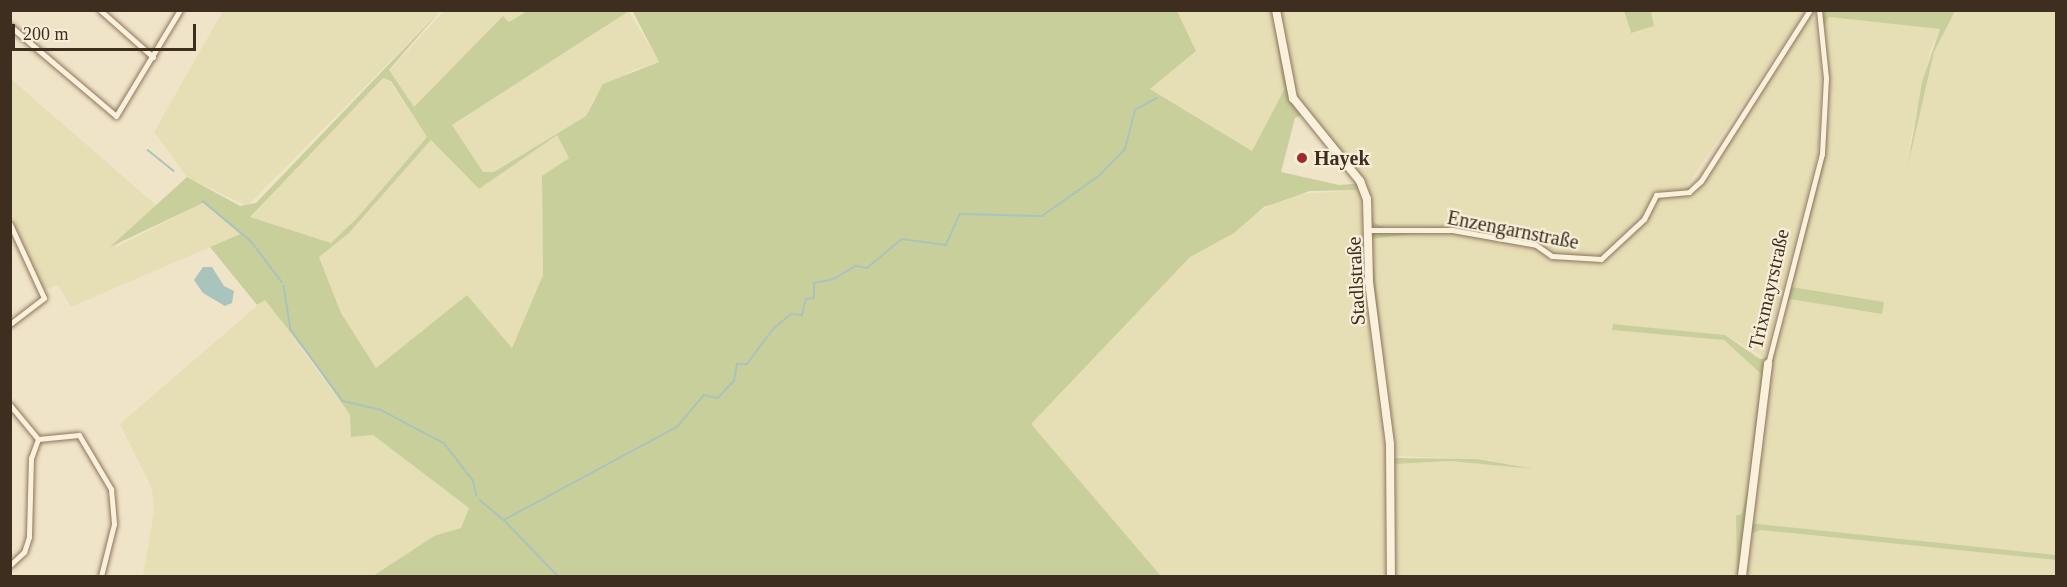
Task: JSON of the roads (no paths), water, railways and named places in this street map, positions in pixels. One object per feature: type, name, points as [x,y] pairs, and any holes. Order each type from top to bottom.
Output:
[{"type":"street","points":[[100,10],[153,57]]},
{"type":"street","points":[[10,26],[116,116],[180,10]]},
{"type":"street","name":"Stadlstraße","points":[[1276,10],[1293,98],[1363,187],[1369,230],[1370,292],[1390,444],[1391,576]]},
{"type":"street","name":"Enzengarnstraße","points":[[1369,230],[1452,230],[1536,245],[1552,256],[1601,259],[1644,219],[1656,195],[1689,192],[1701,181],[1810,10]]},
{"type":"street","name":"Trixmayrstraße","points":[[1742,576],[1768,364],[1822,154],[1826,78],[1819,10]]},
{"type":"street","points":[[10,224],[44,297],[10,324]]},
{"type":"street","points":[[10,405],[38,439]]},
{"type":"street","points":[[38,439],[79,435],[111,489],[114,524],[100,576]]},
{"type":"street","points":[[10,565],[24,552],[29,537],[31,458],[38,439]]},
{"type":"water","points":[[203,267],[212,267],[224,286],[234,291],[232,303],[225,306],[203,293],[194,280]]},
{"type":"waterway","points":[[480,500],[504,520],[677,427],[704,395],[718,398],[734,381],[737,364],[747,364],[774,328],[791,314],[802,315],[806,299],[814,298],[814,283],[834,279],[856,266],[867,268],[902,239],[946,245],[960,214],[1042,216],[1099,176],[1125,149],[1135,110],[1157,98]]},
{"type":"waterway","points":[[148,150],[174,171]]},
{"type":"waterway","points":[[203,201],[251,241],[282,282]]},
{"type":"waterway","points":[[284,286],[291,330],[343,401],[379,409],[444,443],[473,480],[477,496]]},
{"type":"waterway","points":[[505,521],[558,576]]},
{"type":"place","name":"Hayek","points":[[1302,158]]}]
